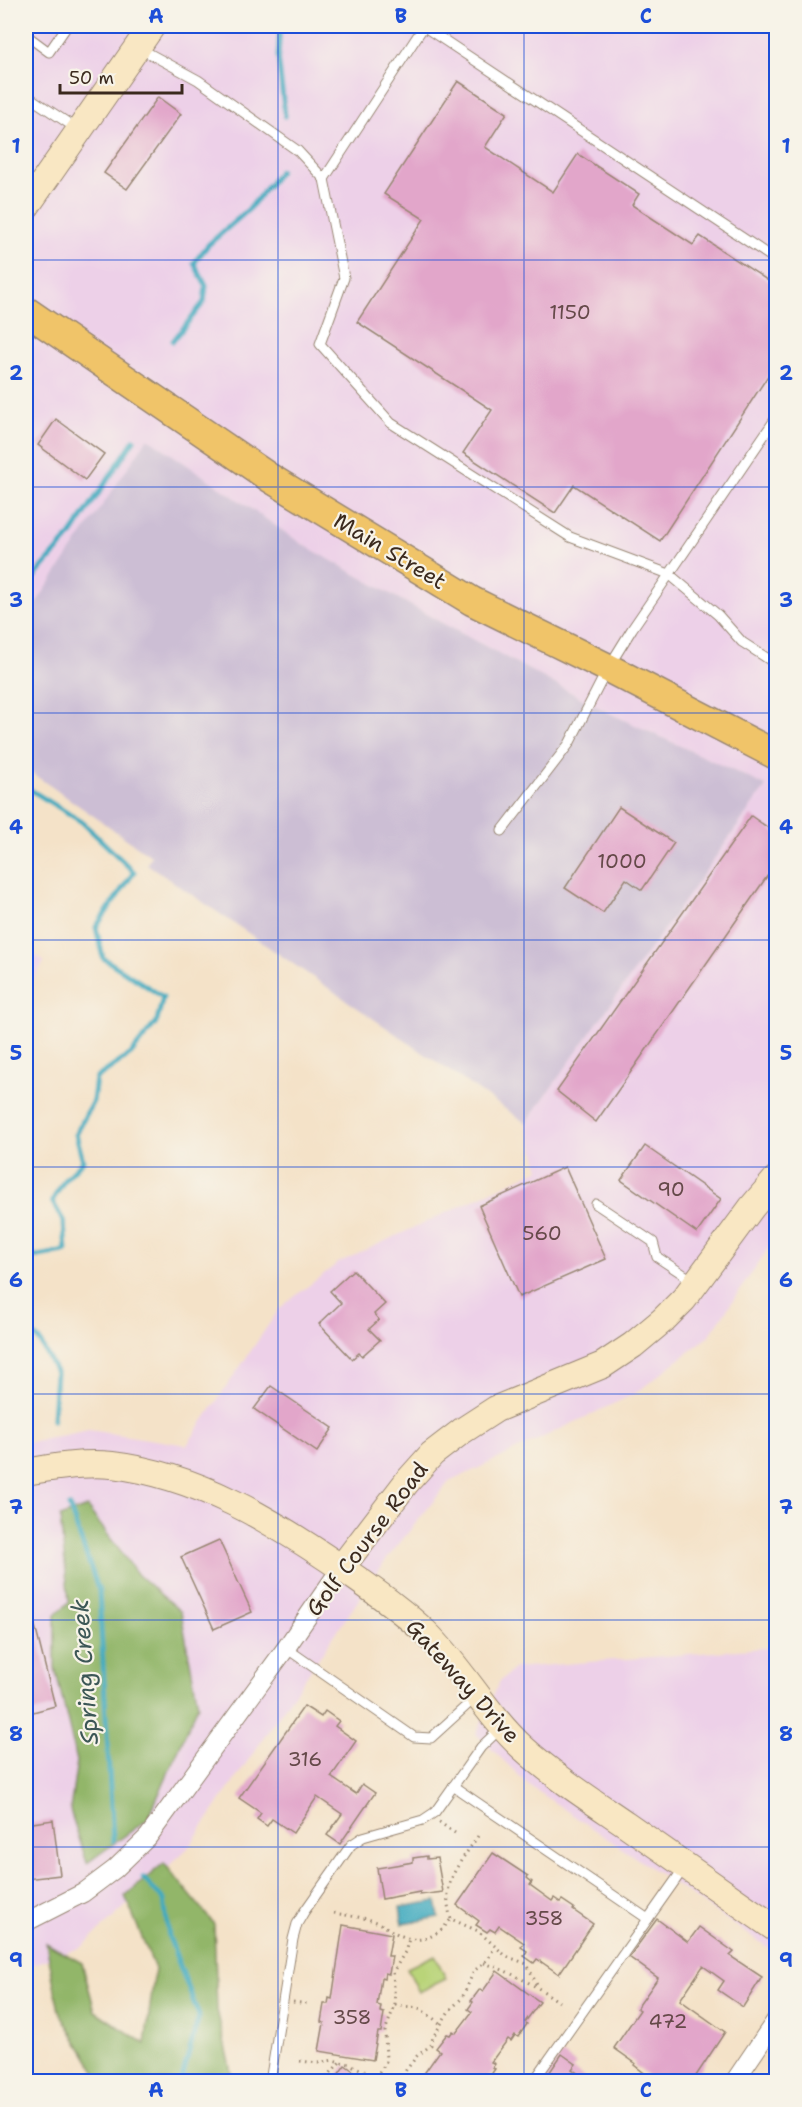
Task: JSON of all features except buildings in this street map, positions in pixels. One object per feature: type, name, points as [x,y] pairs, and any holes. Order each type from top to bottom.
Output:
[{"type":"main road","points":[[26,207],[152,26]]},
{"type":"main road","name":"Main Street","points":[[26,311],[270,478],[472,601],[777,755]]},
{"type":"main road","name":"Golf Course Road","points":[[341,1568],[406,1483],[432,1454],[496,1409],[603,1365],[663,1320],[684,1299],[752,1208],[777,1179]]},
{"type":"main road","name":"Gateway Drive","points":[[26,1472],[55,1466],[110,1464],[168,1475],[212,1492],[276,1525],[386,1599],[427,1634],[522,1748],[563,1780],[777,1929]]},
{"type":"street","name":"Golf Course Road","points":[[26,1922],[83,1893],[115,1869],[148,1837],[286,1648],[341,1568]]},
{"type":"street","points":[[734,2082],[777,2020]]},
{"type":"lane","points":[[26,35],[49,51],[68,26]]},
{"type":"lane","points":[[324,179],[423,26],[777,260]]},
{"type":"lane","points":[[137,47],[198,80],[298,151],[324,179],[344,278],[320,344],[391,423],[570,537],[669,574],[718,615],[742,642],[777,664]]},
{"type":"lane","points":[[26,95],[79,130]]},
{"type":"lane","points":[[502,831],[569,744],[608,668],[669,574],[777,418]]},
{"type":"lane","points":[[596,1204],[653,1242],[657,1257],[696,1283]]},
{"type":"lane","points":[[286,1648],[414,1737],[431,1738],[478,1696]]},
{"type":"lane","points":[[270,2082],[293,1939],[297,1924],[304,1912],[351,1845],[363,1838],[423,1821],[435,1812],[481,1747],[503,1726]]},
{"type":"lane","points":[[453,1786],[648,1919]]},
{"type":"lane","points":[[533,2082],[686,1865]]},
{"type":"path","points":[[334,1913],[380,1924],[409,1939],[423,1940],[434,1936],[444,1929],[451,1919],[447,1893],[451,1877],[478,1836]]},
{"type":"path","points":[[451,1919],[478,1931],[494,1948],[506,1956],[527,1964],[537,1985],[559,2002]]},
{"type":"path","points":[[375,2076],[386,2061],[385,2031],[395,2005],[393,1972],[405,1952],[409,1939]]},
{"type":"path","points":[[401,2082],[406,2070],[417,2056],[431,2045],[433,2037],[449,2011],[462,1998],[474,1971],[484,1963],[494,1948]]},
{"type":"path","points":[[484,1963],[529,1984],[537,1985]]},
{"type":"path","points":[[395,2005],[419,2008],[441,2024]]},
{"type":"path","points":[[300,2061],[318,2063],[333,2060],[375,2076],[377,2082]]},
{"type":"path","points":[[323,2082],[340,2062]]},
{"type":"shaded area","points":[[26,26],[776,26],[776,1237],[709,1336],[636,1393],[449,1482],[386,1560],[188,1848],[82,1947],[26,1967],[26,1443],[89,1430],[187,1445],[280,1308],[338,1263],[540,1169],[526,1123],[766,786],[609,713],[442,623],[302,544],[149,439],[26,618]]},
{"type":"shaded area","points":[[148,438],[302,544],[442,623],[609,713],[766,786],[526,1123],[147,864],[151,856],[26,769],[26,618]]},
{"type":"shaded area","points":[[26,948],[44,962],[26,990]]},
{"type":"shaded area","points":[[776,1647],[776,1953],[530,1786],[476,1734],[500,1681],[515,1668]]},
{"type":"green space","points":[[87,1507],[138,1575],[181,1612],[198,1705],[148,1819],[87,1863],[70,1810],[77,1761],[55,1668],[55,1615],[69,1602],[60,1517]]},
{"type":"green space","points":[[164,1863],[214,1924],[217,2010],[233,2081],[101,2081],[59,2011],[46,1943],[82,1963],[95,2011],[145,2044],[155,1969],[125,1896]]},
{"type":"green space","points":[[435,1955],[446,1979],[419,1992],[407,1968]]},
{"type":"water","points":[[436,1901],[439,1917],[403,1924],[400,1907]]},
{"type":"waterway","name":"Spring Creek","points":[[280,26],[278,56],[285,116]]},
{"type":"waterway","name":"Spring Creek","points":[[173,341],[204,302],[206,286],[194,263],[208,245],[249,209],[280,171]]},
{"type":"waterway","name":"Spring Creek","points":[[26,586],[70,536],[134,440]]},
{"type":"waterway","name":"Spring Creek","points":[[26,787],[82,822],[134,872],[96,927],[103,958],[163,997],[157,1021],[131,1054],[96,1078],[93,1101],[76,1134],[83,1161],[65,1179],[52,1201],[64,1222],[66,1251],[33,1257],[26,1261]]},
{"type":"waterway","name":"Spring Creek","points":[[26,1329],[39,1340],[56,1372],[53,1420]]},
{"type":"waterway","name":"Spring Creek","points":[[69,1506],[99,1591],[113,1841]]},
{"type":"waterway","name":"Spring Creek","points":[[143,1878],[164,1900],[169,1937],[199,2016],[181,2082]]}]
